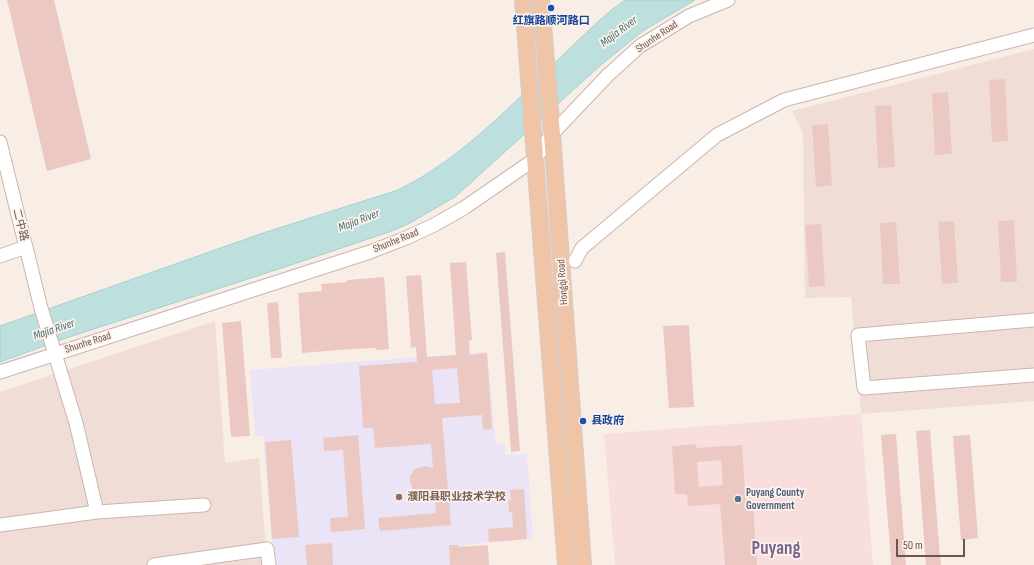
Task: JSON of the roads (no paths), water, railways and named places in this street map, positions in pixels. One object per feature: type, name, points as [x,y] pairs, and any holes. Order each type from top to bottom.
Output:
[{"type":"main road","name":"Hongqi Road","points":[[523,0],[566,565]]},
{"type":"main road","name":"Hongqi Road","points":[[541,0],[552,127],[584,565]]},
{"type":"main road","points":[[551,374],[570,372]]},
{"type":"street","name":"Shunhe Road","points":[[0,372],[54,352],[370,252],[434,225],[464,208],[535,159],[552,127],[640,46],[689,16],[728,0]]},
{"type":"street","points":[[575,261],[582,248],[717,135],[784,100],[1034,35]]},
{"type":"street","name":"二中路","points":[[0,142],[41,308],[76,423],[97,512]]},
{"type":"street","points":[[0,256],[26,247]]},
{"type":"street","points":[[1034,320],[858,335],[864,388],[1034,375]]},
{"type":"street","points":[[0,525],[97,512],[204,505]]},
{"type":"street","points":[[154,565],[267,549],[269,565]]},
{"type":"water","name":"Majia River","points":[[625,0],[695,0],[643,31],[602,64],[455,197],[410,223],[392,231],[66,338],[0,362],[0,326],[263,233],[398,190],[422,177],[486,129],[593,26]]},
{"type":"place","name":"红旗路顺河路口","points":[[551,8]]},
{"type":"place","name":"县政府","points":[[583,421]]},
{"type":"place","name":"濮阳县职业技术学校","points":[[399,497]]},
{"type":"place","name":"Puyang County Government","points":[[738,499]]},
{"type":"district","name":"Puyang","points":[[776,549]]}]
